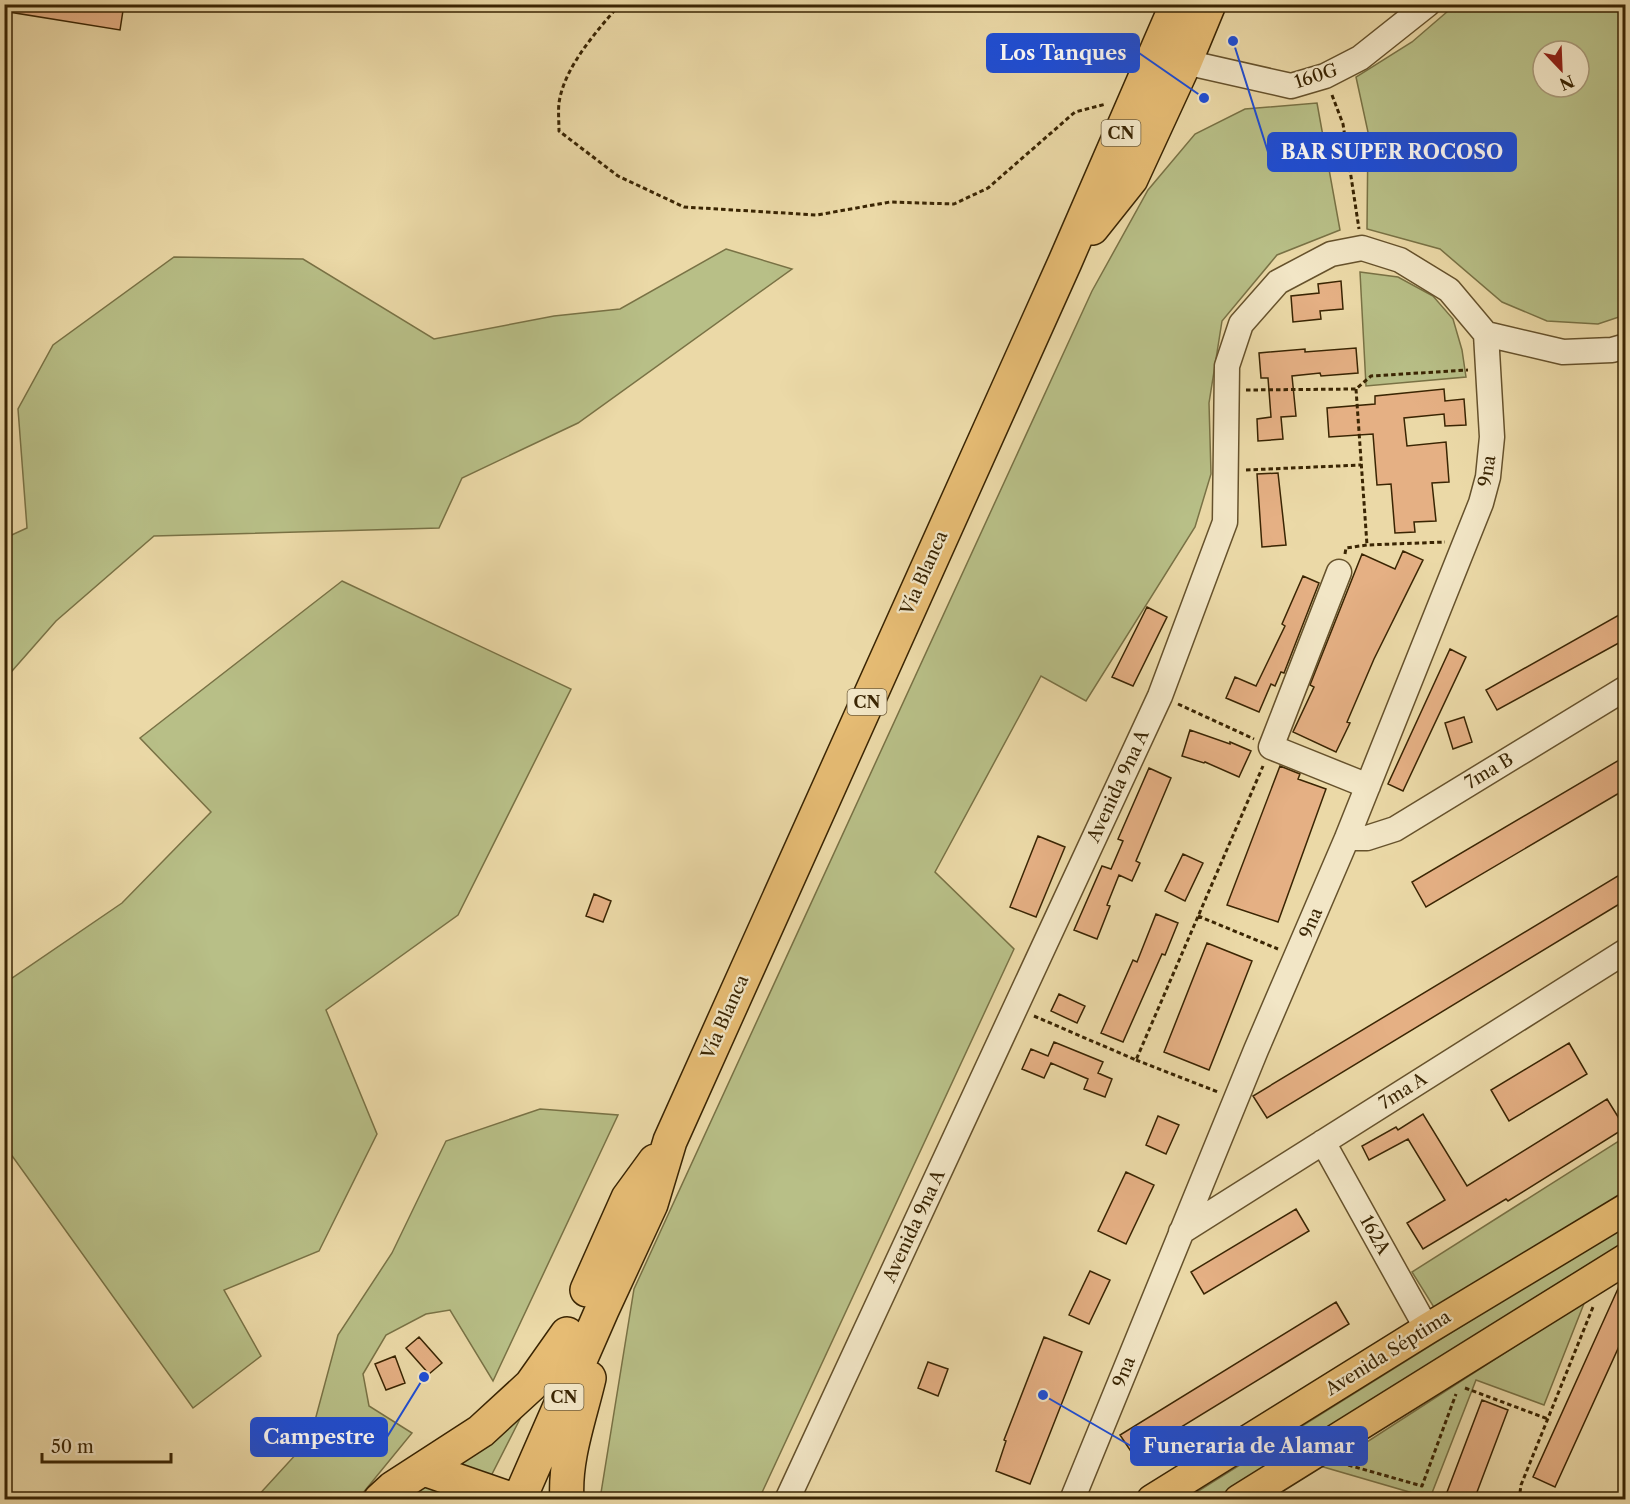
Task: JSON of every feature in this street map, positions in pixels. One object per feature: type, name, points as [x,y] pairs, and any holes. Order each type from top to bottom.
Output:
[{"type":"highway","name":"Vía Blanca","points":[[504,1499],[609,1294],[651,1204],[670,1141],[1065,262],[1177,4]]},
{"type":"highway","points":[[1065,262],[1131,179],[1209,4]]},
{"type":"highway","name":"Vía Blanca","points":[[504,1499],[567,1334],[628,1198],[670,1141]]},
{"type":"highway","points":[[567,1500],[566,1483],[571,1453],[609,1294]]},
{"type":"highway","points":[[380,1500],[393,1488],[481,1431],[531,1385],[567,1334]]},
{"type":"highway","points":[[424,1469],[504,1499]]},
{"type":"main road","name":"Avenida Séptima","points":[[1152,1500],[1427,1329],[1626,1209]]},
{"type":"main road","points":[[1239,1500],[1626,1259]]},
{"type":"street","name":"160G","points":[[1185,62],[1292,86],[1325,76],[1360,58],[1428,4]]},
{"type":"street","name":"Avenida 9na A","points":[[788,1500],[1160,696],[1225,522],[1227,366],[1241,324],[1278,282],[1331,254],[1362,249],[1400,260],[1449,290],[1486,334]]},
{"type":"street","points":[[1486,334],[1563,352],[1612,350],[1626,346]]},
{"type":"street","name":"9na","points":[[1072,1500],[1236,1099],[1347,838],[1481,503],[1488,477],[1492,437],[1486,334]]},
{"type":"street","points":[[1339,573],[1271,747],[1368,786]]},
{"type":"street","name":"7ma B","points":[[1347,838],[1367,838],[1395,829],[1626,688]]},
{"type":"street","name":"7ma A","points":[[1181,1232],[1626,951]]},
{"type":"street","name":"162A","points":[[1323,1142],[1427,1329]]},
{"type":"path","points":[[620,4],[572,66],[559,102],[559,131],[618,176],[684,207],[817,215],[890,202],[954,204],[988,188],[1075,112],[1137,95]]},
{"type":"path","points":[[1325,76],[1343,124],[1362,249]]},
{"type":"path","points":[[1227,390],[1356,390],[1371,376],[1488,369]]},
{"type":"path","points":[[1356,390],[1367,545]]},
{"type":"path","points":[[1226,471],[1361,465]]},
{"type":"path","points":[[1339,573],[1346,548],[1367,545],[1464,542]]},
{"type":"path","points":[[1136,1060],[1271,747],[1160,696]]},
{"type":"path","points":[[1198,916],[1297,956]]},
{"type":"path","points":[[1015,1008],[1136,1060],[1236,1099]]},
{"type":"path","points":[[1519,1500],[1521,1485],[1596,1300]]},
{"type":"path","points":[[1336,1462],[1422,1485],[1459,1385],[1548,1419]]},
{"type":"green space","points":[[1455,5],[1625,5],[1625,315],[1598,324],[1547,321],[1502,302],[1440,249],[1367,229],[1368,132],[1356,77],[1412,42]]},
{"type":"green space","points":[[1317,103],[1340,230],[1277,255],[1222,321],[1209,403],[1211,474],[1195,527],[1086,701],[1041,676],[935,872],[1014,949],[759,1499],[600,1499],[634,1289],[1092,291],[1148,190],[1195,134],[1245,109]]},
{"type":"green space","points":[[726,249],[792,269],[578,423],[462,478],[439,528],[154,536],[56,621],[5,679],[5,538],[27,528],[18,409],[53,345],[174,257],[303,259],[434,339],[554,316],[620,309]]},
{"type":"green space","points":[[1360,272],[1398,277],[1433,296],[1453,319],[1462,350],[1466,377],[1366,386]]},
{"type":"green space","points":[[342,581],[571,689],[458,915],[326,1010],[377,1134],[319,1251],[224,1290],[261,1356],[193,1408],[5,1146],[5,983],[122,903],[211,812],[140,738]]},
{"type":"green space","points":[[540,1109],[618,1115],[493,1381],[450,1310],[426,1314],[386,1335],[363,1374],[369,1406],[412,1433],[358,1499],[255,1499],[310,1439],[338,1335],[392,1253],[446,1141]]},
{"type":"green space","points":[[1625,1137],[1625,1193],[1435,1309],[1412,1272]]},
{"type":"green space","points":[[1625,1224],[1625,1248],[1220,1499],[1184,1500]]},
{"type":"green space","points":[[1585,1301],[1544,1405],[1476,1380],[1430,1498],[1320,1466],[1336,1462]]},
{"type":"green space","points":[[522,1415],[490,1478],[458,1465]]},
{"type":"green space","points":[[435,1486],[462,1499],[400,1500],[413,1489]]},
{"type":"building","points":[[9,4],[83,4],[100,7],[101,4],[124,4],[120,30],[9,12]]},
{"type":"building","points":[[1341,281],[1343,309],[1320,311],[1321,319],[1293,322],[1291,296],[1319,293],[1318,284]]},
{"type":"building","points":[[1356,348],[1358,373],[1292,376],[1296,416],[1281,417],[1283,439],[1258,441],[1257,419],[1271,417],[1268,378],[1261,378],[1259,353]]},
{"type":"building","points":[[1444,389],[1445,401],[1464,399],[1466,425],[1445,426],[1444,414],[1404,418],[1407,446],[1446,442],[1449,482],[1432,483],[1436,521],[1414,522],[1415,532],[1395,533],[1391,484],[1377,485],[1373,434],[1329,437],[1327,408],[1375,404],[1375,396]]},
{"type":"building","points":[[1278,473],[1286,545],[1262,547],[1257,474]]},
{"type":"building","points":[[1403,551],[1423,560],[1374,659],[1347,722],[1350,723],[1336,752],[1293,732],[1314,687],[1310,685],[1362,554],[1395,569]]},
{"type":"building","points":[[1303,576],[1319,583],[1284,673],[1281,672],[1275,686],[1271,684],[1259,712],[1226,698],[1235,677],[1256,686],[1285,626],[1282,624]]},
{"type":"building","points":[[1147,607],[1167,617],[1133,686],[1112,677]]},
{"type":"building","points":[[1626,611],[1626,639],[1497,710],[1486,690]]},
{"type":"building","points":[[1450,649],[1466,657],[1403,791],[1388,784]]},
{"type":"building","points":[[1464,717],[1472,742],[1453,749],[1445,723]]},
{"type":"building","points":[[1190,730],[1251,751],[1239,777],[1205,762],[1182,756]]},
{"type":"building","points":[[1626,756],[1626,789],[1426,907],[1412,882]]},
{"type":"building","points":[[1280,766],[1300,774],[1298,779],[1326,789],[1278,922],[1227,905]]},
{"type":"building","points":[[1149,768],[1171,778],[1136,861],[1140,863],[1132,881],[1119,875],[1097,939],[1074,930],[1102,866],[1111,869],[1123,841],[1118,839]]},
{"type":"building","points":[[1038,836],[1065,847],[1036,917],[1010,907]]},
{"type":"building","points":[[1183,854],[1203,863],[1185,901],[1165,891]]},
{"type":"building","points":[[1626,871],[1626,900],[1267,1118],[1253,1096]]},
{"type":"building","points":[[594,894],[611,901],[603,922],[586,916]]},
{"type":"building","points":[[1156,914],[1178,923],[1123,1042],[1101,1033],[1133,960],[1137,962]]},
{"type":"building","points":[[1207,943],[1252,961],[1209,1070],[1164,1052]]},
{"type":"building","points":[[1059,994],[1085,1006],[1077,1023],[1051,1011]]},
{"type":"building","points":[[1054,1042],[1103,1062],[1098,1073],[1112,1079],[1105,1097],[1084,1089],[1088,1079],[1051,1063],[1044,1078],[1022,1069],[1031,1049],[1048,1056]]},
{"type":"building","points":[[1569,1043],[1587,1074],[1509,1121],[1491,1090]]},
{"type":"building","points":[[1607,1099],[1625,1128],[1508,1201],[1506,1199],[1423,1249],[1407,1223],[1445,1200],[1408,1139],[1369,1160],[1362,1146],[1396,1127],[1398,1130],[1423,1114],[1467,1186]]},
{"type":"building","points":[[1158,1116],[1179,1125],[1166,1154],[1146,1145]]},
{"type":"building","points":[[1126,1172],[1154,1185],[1126,1244],[1098,1231]]},
{"type":"building","points":[[1296,1209],[1309,1231],[1204,1294],[1191,1272]]},
{"type":"building","points":[[1090,1271],[1110,1280],[1089,1324],[1069,1315]]},
{"type":"building","points":[[1626,1280],[1626,1331],[1555,1487],[1533,1477],[1621,1282]]},
{"type":"building","points":[[1336,1302],[1349,1324],[1134,1456],[1120,1435]]},
{"type":"building","points":[[419,1337],[442,1363],[429,1374],[406,1348]]},
{"type":"building","points":[[1044,1337],[1082,1352],[1030,1484],[996,1471],[1006,1441],[1004,1440]]},
{"type":"building","points":[[395,1356],[405,1383],[386,1390],[375,1364]]},
{"type":"building","points":[[928,1362],[948,1369],[938,1396],[918,1388]]},
{"type":"building","points":[[1482,1400],[1508,1410],[1474,1500],[1444,1500]]},
{"type":"place","name":"BAR SUPER ROCOSO","points":[[1233,41]]},
{"type":"place","name":"Los Tanques","points":[[1204,98]]},
{"type":"place","name":"Campestre","points":[[424,1377]]},
{"type":"place","name":"Funeraria de Alamar","points":[[1043,1395]]}]
